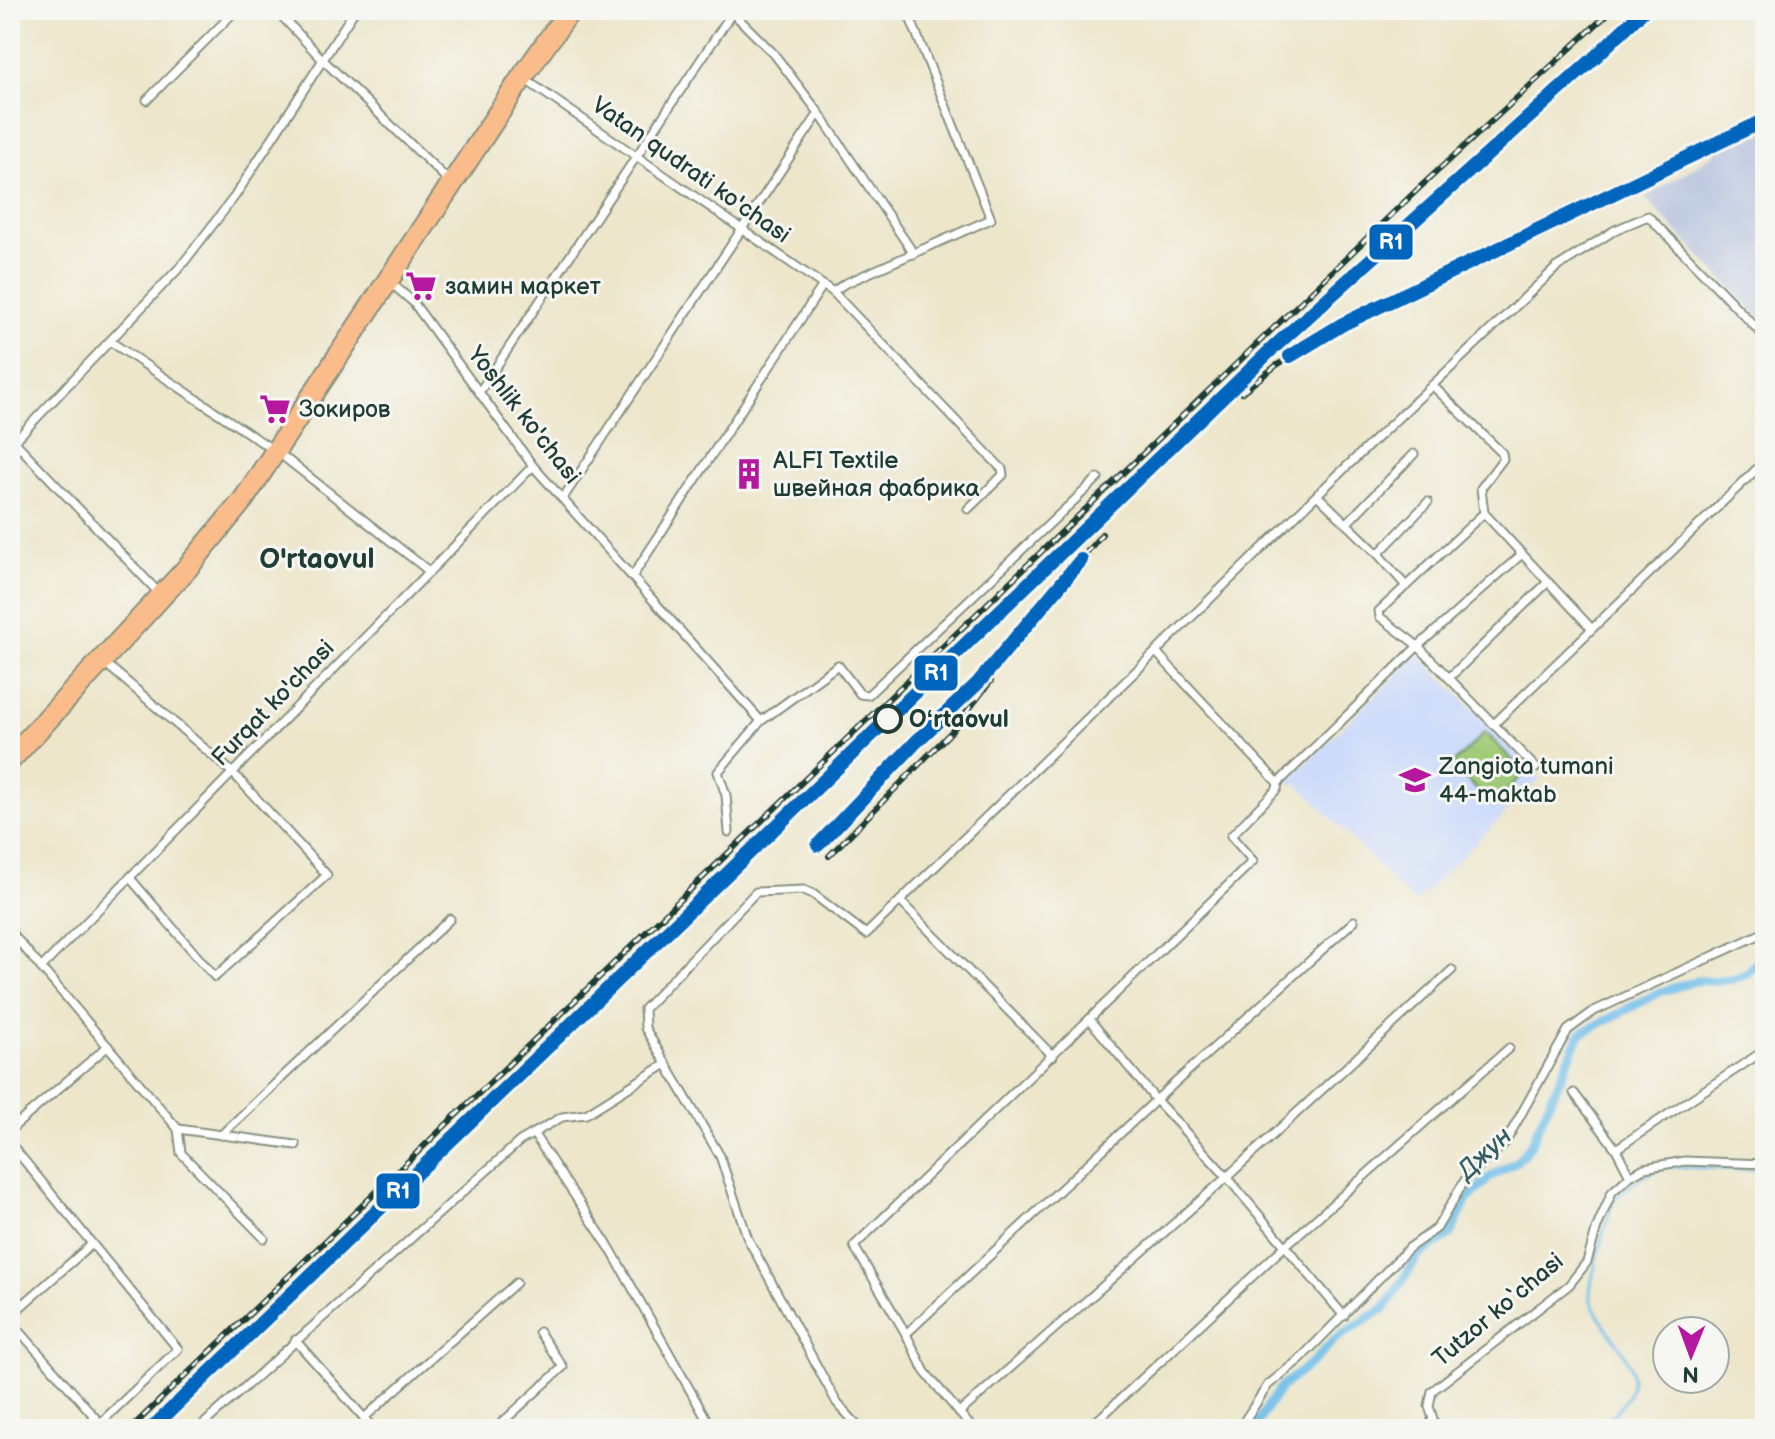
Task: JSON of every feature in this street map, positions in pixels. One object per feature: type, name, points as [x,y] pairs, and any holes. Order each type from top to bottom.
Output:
[{"type":"main road","points":[[10,767],[213,545],[564,10]]},
{"type":"main road","points":[[388,280],[576,10]]},
{"type":"main road","points":[[10,752],[223,519],[276,452]]},
{"type":"street","points":[[147,100],[236,10]]},
{"type":"street","points":[[276,10],[321,58],[449,181]]},
{"type":"street","points":[[158,592],[12,443],[181,266],[235,196],[321,58],[355,10]]},
{"type":"street","points":[[833,292],[844,284],[991,217],[907,10]]},
{"type":"street","points":[[480,391],[733,11],[774,54],[819,113],[914,254]]},
{"type":"street","name":"Vatan qudrati ko'chasi","points":[[526,80],[833,292],[1002,469],[1003,475],[968,509]]},
{"type":"street","points":[[563,498],[819,113]]},
{"type":"street","points":[[861,1429],[837,1403],[748,1239],[720,1156],[645,1028],[644,1009],[756,892],[804,890],[866,934],[1317,495],[1557,267],[1615,230],[1648,216],[1765,337]]},
{"type":"street","name":"Yoshlik ko'chasi","points":[[388,280],[413,302],[533,466],[761,721]]},
{"type":"street","points":[[632,577],[823,285]]},
{"type":"street","points":[[111,342],[276,452],[430,572]]},
{"type":"street","points":[[1432,385],[1502,453],[1503,459],[1481,488],[1484,513],[1591,628]]},
{"type":"street","points":[[1347,523],[1414,454]]},
{"type":"street","points":[[1494,724],[1765,461]]},
{"type":"street","name":"Furqat ko'chasi","points":[[41,968],[533,466]]},
{"type":"street","points":[[729,832],[726,795],[718,772],[761,721],[838,665],[860,694],[868,695],[1098,478]]},
{"type":"street","points":[[1317,495],[1406,586]]},
{"type":"street","points":[[1378,554],[1428,502]]},
{"type":"street","points":[[1484,513],[1379,614],[1418,646],[1536,768]]},
{"type":"street","points":[[973,1429],[925,1372],[854,1246],[1253,861],[1231,836],[1277,789],[1278,783],[1418,646],[1522,554]]},
{"type":"street","points":[[1449,678],[1547,583]]},
{"type":"street","points":[[1156,652],[1278,783]]},
{"type":"street","points":[[105,663],[233,773],[327,875],[215,977],[130,878]]},
{"type":"street","points":[[900,901],[1053,1056]]},
{"type":"street","points":[[221,1135],[450,919]]},
{"type":"street","points":[[906,1334],[1156,1100],[1354,921]]},
{"type":"street","points":[[10,931],[178,1129],[181,1153],[264,1238]]},
{"type":"street","points":[[1239,1429],[1268,1385],[1300,1359],[1409,1248],[1437,1228],[1465,1180],[1505,1143],[1568,1030],[1594,1011],[1765,932]]},
{"type":"street","points":[[959,1413],[1227,1177],[1452,970]]},
{"type":"street","points":[[1090,1020],[1344,1316]]},
{"type":"street","points":[[10,1130],[108,1046]]},
{"type":"street","points":[[1088,1429],[1284,1247],[1509,1048]]},
{"type":"street","points":[[1616,1149],[1765,1050]]},
{"type":"street","points":[[198,1429],[520,1141],[562,1117],[586,1114],[666,1064]]},
{"type":"street","points":[[1574,1093],[1616,1149],[1630,1176],[1644,1168],[1685,1161],[1765,1164]]},
{"type":"street","points":[[178,1129],[296,1145]]},
{"type":"street","points":[[533,1133],[611,1250],[712,1429]]},
{"type":"street","points":[[10,1143],[178,1349],[97,1426],[10,1318],[92,1244]]},
{"type":"street","name":"Tutzor ko‘chasi","points":[[1427,1429],[1433,1419],[1429,1406],[1432,1391],[1569,1285],[1587,1262],[1612,1192],[1630,1176]]},
{"type":"street","points":[[364,1418],[516,1283]]},
{"type":"street","points":[[495,1429],[563,1367],[539,1332]]},
{"type":"street","points":[[295,1340],[374,1429]]},
{"type":"shaded area","points":[[1765,126],[1765,324],[1645,198],[1715,154],[1714,149]]},
{"type":"shaded area","name":"Zangiota tumani 44-maktab","points":[[1418,654],[1541,778],[1415,903],[1297,783],[1292,786],[1288,781]]},
{"type":"green space","points":[[1485,732],[1525,773],[1492,805],[1452,765]]},
{"type":"waterway","name":"Джун","points":[[1253,1429],[1280,1388],[1313,1362],[1335,1339],[1385,1308],[1418,1256],[1450,1235],[1467,1200],[1489,1178],[1517,1161],[1530,1146],[1580,1034],[1660,992],[1696,981],[1731,980],[1746,974],[1765,955]]},
{"type":"waterway","points":[[1672,1167],[1765,1170]]},
{"type":"waterway","points":[[1593,1429],[1614,1414],[1625,1401],[1632,1377],[1625,1356],[1603,1323],[1590,1295],[1600,1246],[1615,1200],[1636,1181],[1661,1168]]},
{"type":"railway","points":[[130,1429],[1418,189],[1612,10]]},
{"type":"railway","points":[[151,1429],[1274,347],[1644,10]]},
{"type":"railway","points":[[1241,393],[1277,365],[1343,324],[1765,120]]},
{"type":"railway","points":[[818,845],[917,741],[978,683],[1102,534]]},
{"type":"railway","points":[[829,856],[952,731],[991,681]]},
{"type":"transit line","name":"R1","points":[[151,1429],[1274,347],[1644,10]]},
{"type":"transit line","name":"R1","points":[[1290,356],[1343,324],[1765,120]]},
{"type":"transit line","name":"R1","points":[[818,845],[917,741],[978,683],[1081,560]]},
{"type":"place","name":"замин маркет","points":[[421,286]]},
{"type":"place","name":"Зокиров","points":[[275,409]]},
{"type":"place","name":"ALFI Textile швейная фабрика","points":[[749,474]]},
{"type":"place","name":"Oʻrtaovul","points":[[888,719]]},
{"type":"place","name":"Zangiota tumani 44-maktab","points":[[1415,780]]},
{"type":"district","name":"O'rtaovul","points":[[317,559]]}]
